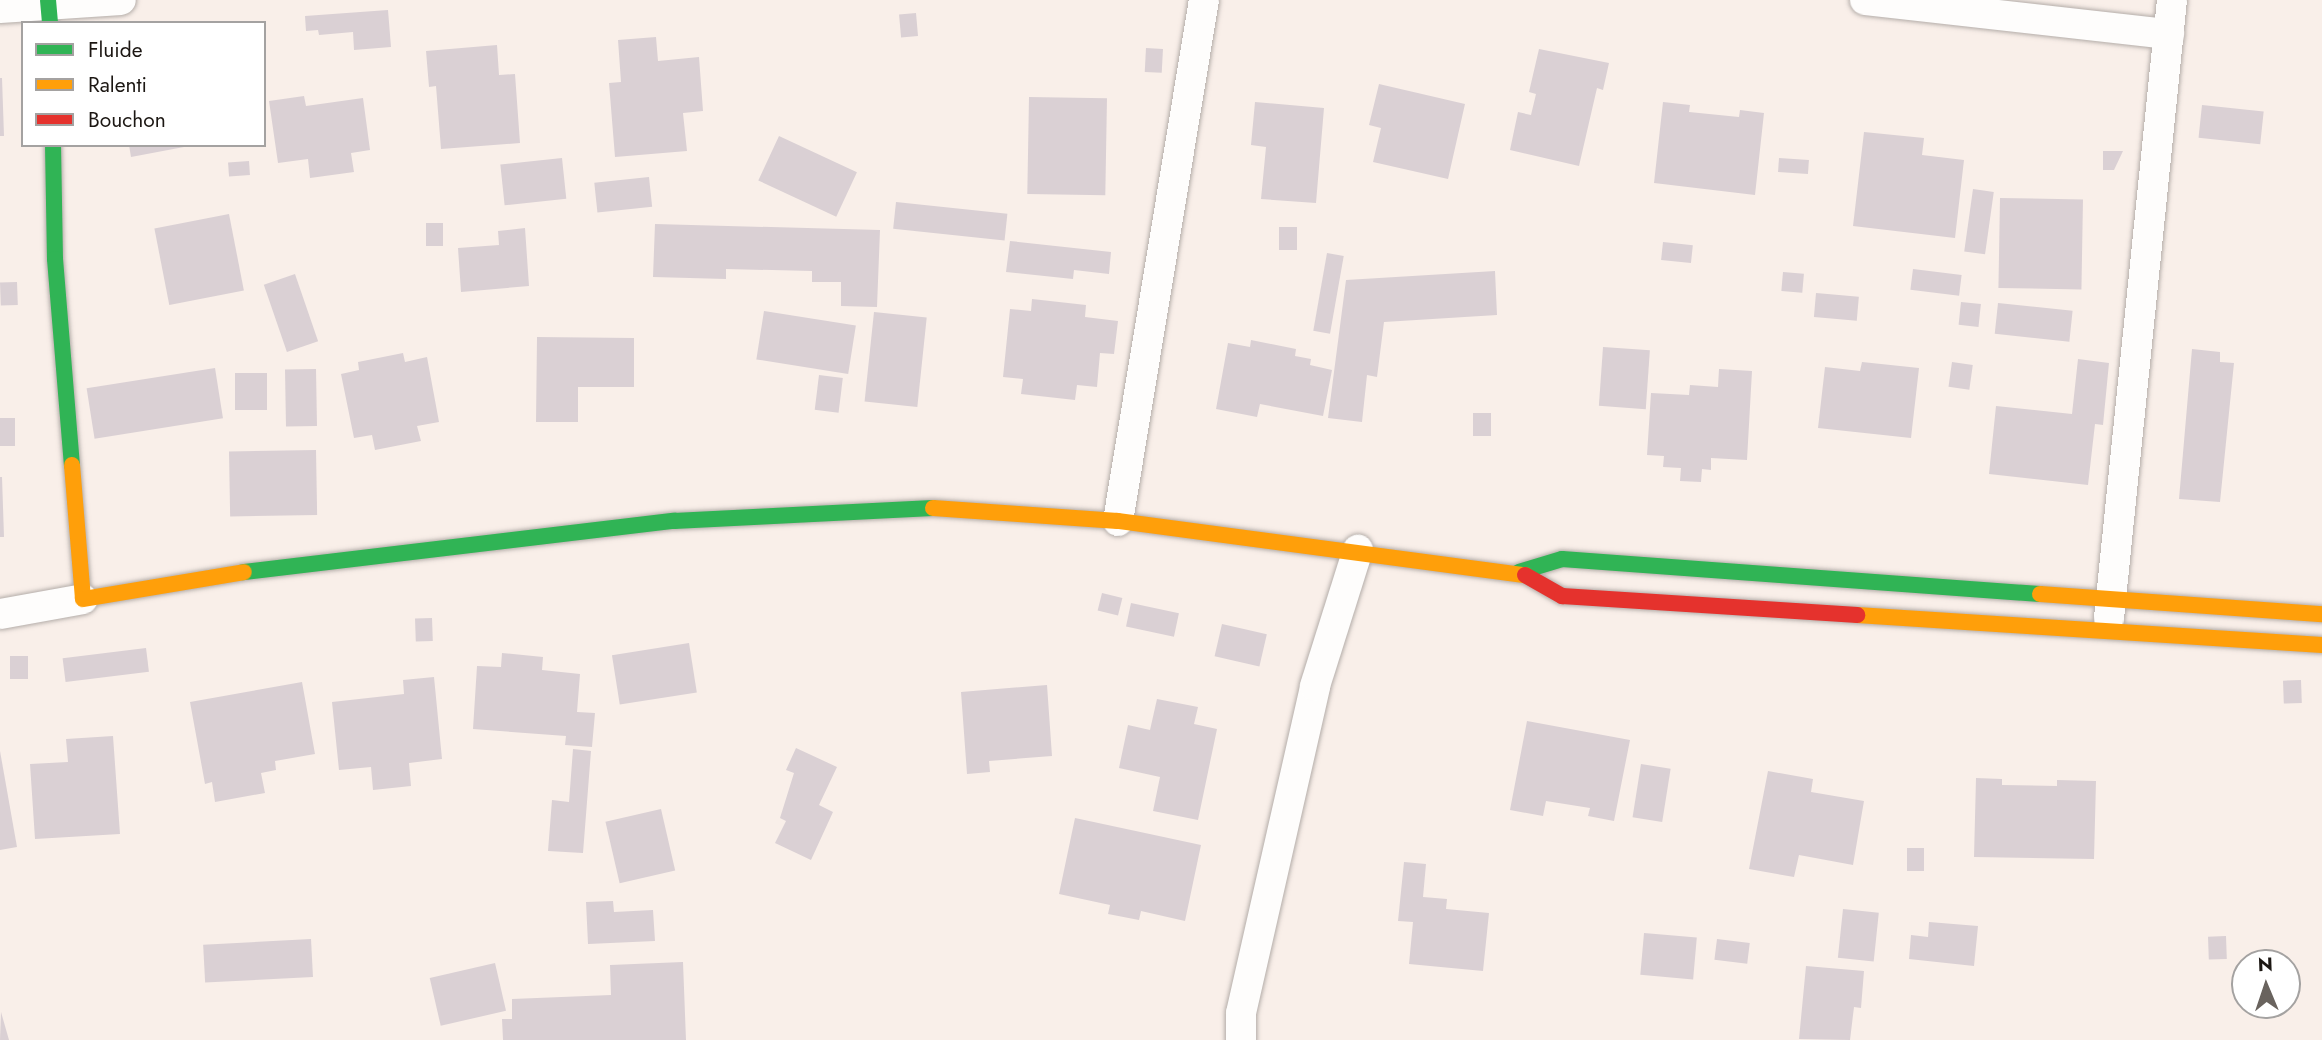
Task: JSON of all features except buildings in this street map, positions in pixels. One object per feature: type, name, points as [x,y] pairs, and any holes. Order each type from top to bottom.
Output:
[{"type":"street","points":[[0,8],[49,10],[121,0]]},
{"type":"street","points":[[1118,521],[1204,0]]},
{"type":"street","points":[[1865,0],[2169,34]]},
{"type":"street","points":[[2108,628],[2172,0]]},
{"type":"street","points":[[53,147],[55,259],[83,599]]},
{"type":"street","points":[[0,614],[221,575],[674,521],[908,506],[1118,521],[1519,572],[1562,596],[1959,622],[2108,628],[2322,645]]},
{"type":"street","points":[[1241,1040],[1241,1013],[1315,685],[1359,550]]},
{"type":"street","points":[[1519,572],[1562,559],[1957,590],[2111,597],[2322,614]]},
{"type":"street","points":[[1740,574],[1740,608]]},
{"type":"street","points":[[1957,590],[1959,622]]},
{"type":"traffic: fast","points":[[48,0],[50,21]]},
{"type":"traffic: fast","points":[[53,147],[55,259],[72,465]]},
{"type":"traffic: fast","points":[[244,572],[674,521],[933,508]]},
{"type":"traffic: fast","points":[[1519,572],[1562,559],[2040,594]]},
{"type":"traffic: slow","points":[[72,465],[83,599],[244,572]]},
{"type":"traffic: slow","points":[[933,508],[1118,521],[1525,575]]},
{"type":"traffic: slow","points":[[2040,594],[2322,614]]},
{"type":"traffic: slow","points":[[1857,615],[2322,645]]},
{"type":"traffic: jam","points":[[1525,575],[1562,596],[1857,615]]}]
